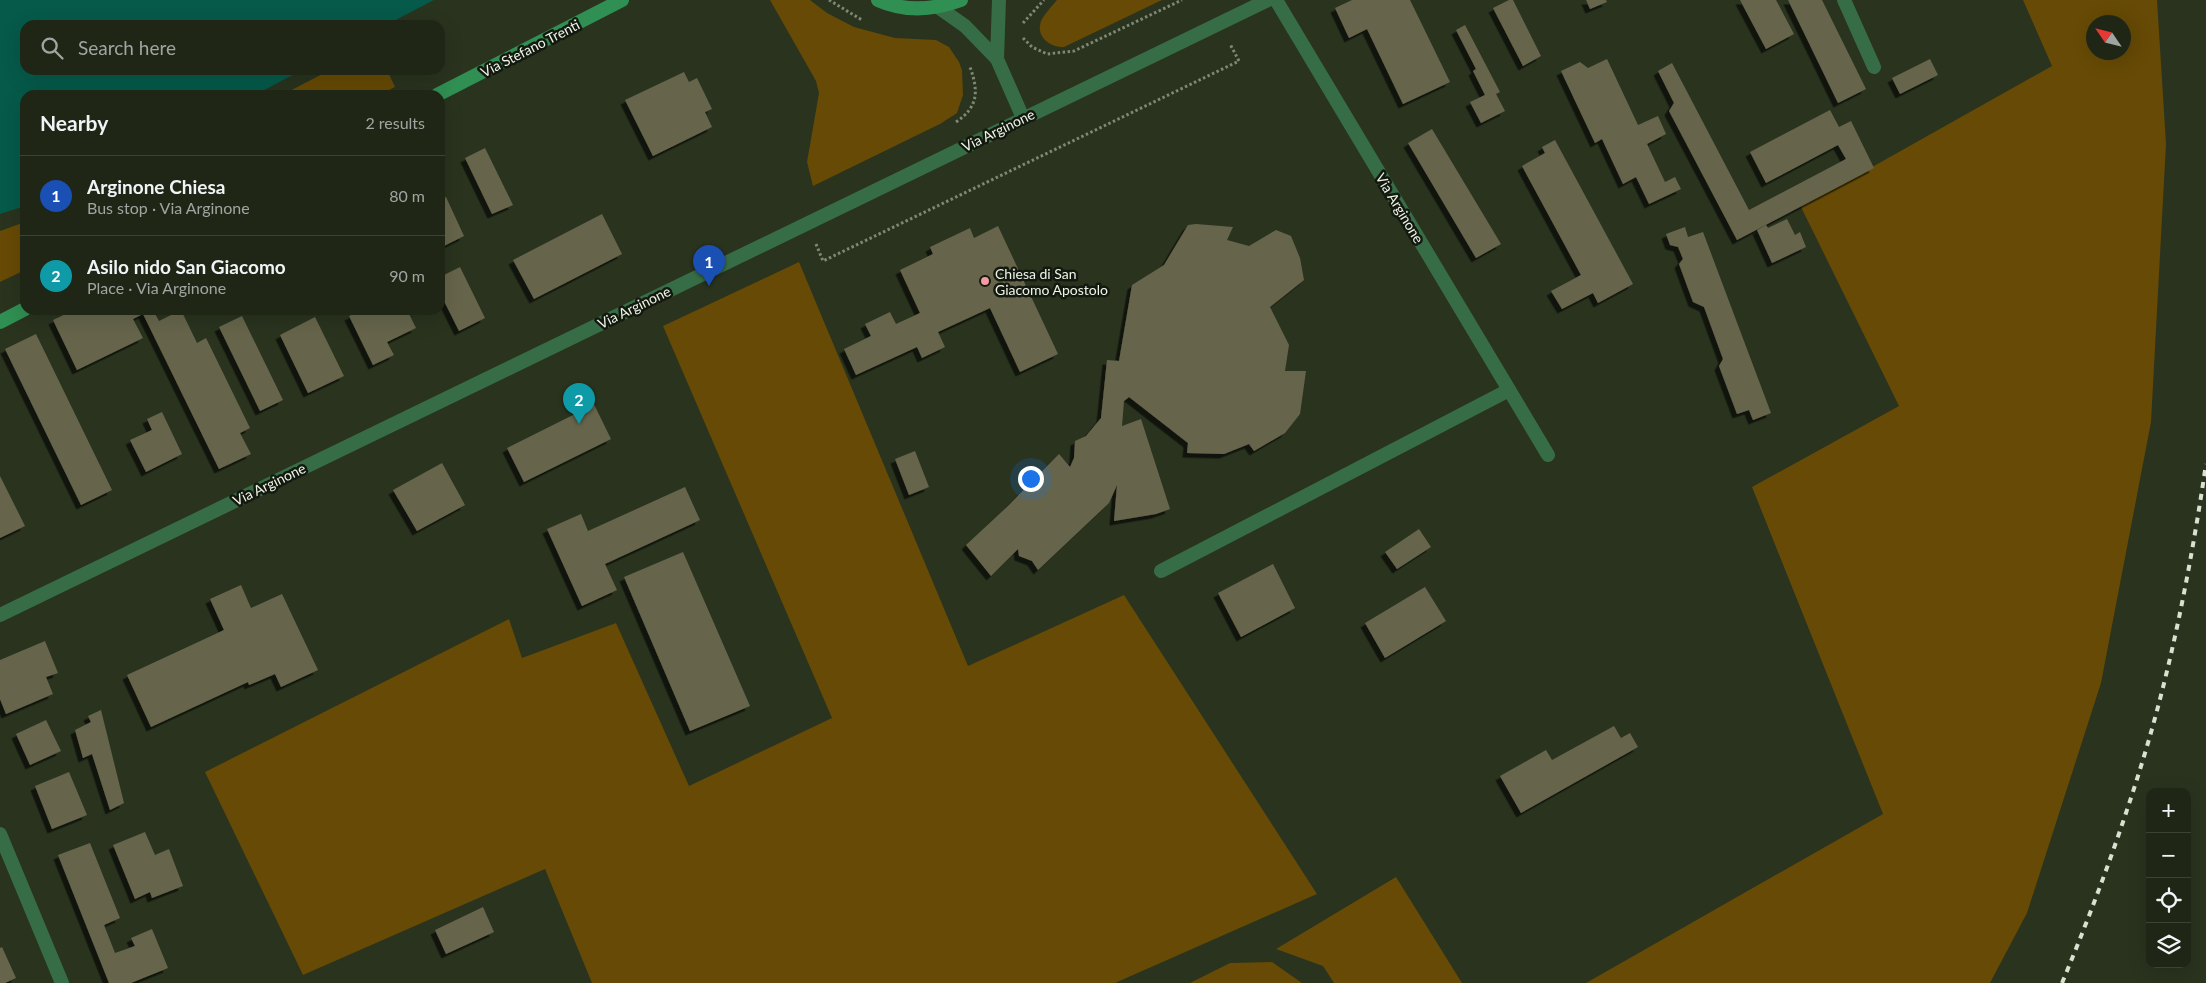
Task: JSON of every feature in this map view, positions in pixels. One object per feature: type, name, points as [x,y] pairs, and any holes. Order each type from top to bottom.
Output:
[{"type":"main road","name":"Via Stefano Trenti","points":[[445,91],[622,0]]},
{"type":"main road","points":[[878,0],[908,8],[938,7],[961,0]]},
{"type":"main road","points":[[0,322],[20,312]]},
{"type":"street","points":[[997,59],[999,0]]},
{"type":"street","name":"Via Arginone","points":[[0,615],[1268,0]]},
{"type":"street","name":"Via Arginone","points":[[1276,0],[1548,455]]},
{"type":"street","points":[[1844,0],[1874,67]]},
{"type":"street","points":[[938,7],[965,26],[997,59],[1022,118]]},
{"type":"street","points":[[1161,571],[1509,390]]},
{"type":"street","points":[[0,834],[62,983]]},
{"type":"path","points":[[829,0],[869,24]]},
{"type":"path","points":[[1020,28],[1044,0]]},
{"type":"path","points":[[1020,33],[1024,41],[1047,54],[1074,51],[1182,0]]},
{"type":"path","points":[[814,240],[823,261],[1239,61],[1226,37]]},
{"type":"path","points":[[952,125],[966,115],[973,104],[976,88],[967,60]]},
{"type":"shaded area","points":[[770,0],[810,0],[827,13],[854,27],[895,38],[936,40],[949,47],[962,70],[963,95],[957,113],[940,124],[813,186],[807,162],[819,93],[816,81]]},
{"type":"shaded area","points":[[1057,0],[1162,0],[1064,47],[1058,47],[1048,43],[1041,35],[1040,30],[1042,19]]},
{"type":"shaded area","points":[[2023,0],[2157,0],[2166,144],[2151,422],[2101,683],[2027,913],[1990,983],[1586,983],[1883,814],[1752,487],[1899,406],[1801,207],[2052,66]]},
{"type":"shaded area","points":[[320,75],[389,75],[395,87],[389,90],[292,90]]},
{"type":"shaded area","points":[[20,224],[20,272],[0,282],[0,231]]},
{"type":"shaded area","points":[[799,262],[968,666],[1124,595],[1317,894],[1115,983],[592,983],[545,869],[303,975],[205,772],[509,619],[522,658],[616,623],[689,786],[832,718],[663,326]]},
{"type":"shaded area","points":[[1396,877],[1462,983],[1334,983],[1323,966],[1276,949]]},
{"type":"shaded area","points":[[1272,962],[1302,983],[1190,983],[1230,963]]},
{"type":"water","points":[[0,0],[434,0],[396,20],[20,20],[20,75],[293,75],[264,90],[20,90],[20,208],[0,214]]},
{"type":"building","points":[[1352,0],[1410,0],[1450,82],[1403,104],[1367,29],[1349,38],[1335,8]]},
{"type":"building","points":[[1513,0],[1541,56],[1523,66],[1493,8]]},
{"type":"building","points":[[1586,0],[1606,0],[1607,2],[1590,9]]},
{"type":"building","points":[[1740,0],[1776,0],[1794,34],[1766,49]]},
{"type":"building","points":[[1788,0],[1822,0],[1866,89],[1838,103]]},
{"type":"building","points":[[1465,25],[1500,92],[1496,94],[1505,111],[1481,123],[1470,102],[1485,95],[1473,71],[1476,69],[1456,30]]},
{"type":"building","points":[[1607,59],[1638,125],[1658,116],[1666,134],[1647,144],[1665,182],[1675,177],[1681,189],[1649,204],[1636,177],[1623,184],[1602,139],[1595,143],[1561,71],[1580,62],[1588,68]]},
{"type":"building","points":[[1930,59],[1938,75],[1900,94],[1892,78]]},
{"type":"building","points":[[1672,63],[1749,210],[1846,159],[1838,145],[1766,183],[1750,152],[1830,110],[1839,127],[1851,121],[1874,168],[1737,240],[1669,111],[1674,103],[1658,71]]},
{"type":"building","points":[[684,72],[689,82],[697,78],[712,109],[705,112],[712,127],[653,156],[625,100]]},
{"type":"building","points":[[1432,129],[1501,244],[1476,258],[1408,143]]},
{"type":"building","points":[[1555,140],[1633,284],[1598,303],[1593,293],[1562,309],[1551,291],[1581,275],[1522,166],[1545,153],[1542,147]]},
{"type":"building","points":[[485,148],[513,205],[492,214],[465,158]]},
{"type":"building","points":[[445,198],[464,236],[445,246]]},
{"type":"building","points":[[602,214],[622,254],[534,299],[513,260]]},
{"type":"building","points":[[1787,219],[1795,235],[1800,232],[1806,247],[1772,263],[1757,230],[1766,225],[1768,228]]},
{"type":"building","points":[[1188,225],[1233,227],[1227,240],[1249,246],[1276,230],[1291,236],[1300,258],[1304,280],[1270,307],[1289,345],[1285,371],[1306,371],[1300,414],[1285,433],[1254,451],[1249,444],[1224,454],[1187,453],[1188,443],[1129,397],[1124,401],[1122,426],[1141,419],[1170,509],[1156,514],[1114,521],[1117,485],[1109,503],[1038,570],[1032,561],[1019,556],[1018,549],[991,576],[966,545],[1059,454],[1070,467],[1074,458],[1075,441],[1086,436],[1101,418],[1107,360],[1119,361],[1132,285],[1164,265]]},
{"type":"building","points":[[998,226],[1058,354],[1020,372],[990,308],[938,332],[945,347],[922,358],[917,347],[856,375],[844,349],[871,336],[865,324],[890,312],[896,324],[920,313],[900,270],[933,254],[930,247],[970,228],[974,238]]},
{"type":"building","points":[[1685,227],[1688,237],[1703,232],[1771,413],[1753,420],[1749,410],[1737,414],[1719,366],[1723,359],[1704,307],[1693,302],[1679,264],[1683,259],[1678,247],[1670,245],[1666,234]]},
{"type":"building","points":[[460,267],[485,318],[459,331],[445,303],[445,274]]},
{"type":"building","points":[[64,315],[141,315],[133,319],[143,338],[77,370],[53,320]]},
{"type":"building","points":[[143,315],[156,315],[159,321],[171,315],[183,315],[197,343],[206,338],[250,428],[240,433],[251,454],[219,469]]},
{"type":"building","points":[[410,315],[416,328],[387,342],[394,355],[373,365],[349,316]]},
{"type":"building","points":[[242,316],[283,400],[260,411],[219,327]]},
{"type":"building","points":[[315,317],[344,376],[308,393],[280,335]]},
{"type":"building","points":[[36,334],[112,490],[81,505],[5,349]]},
{"type":"building","points":[[589,394],[611,439],[524,482],[507,448],[583,410],[578,399]]},
{"type":"building","points":[[162,412],[182,454],[146,472],[130,440],[152,430],[147,419]]},
{"type":"building","points":[[915,451],[929,487],[909,495],[895,459]]},
{"type":"building","points":[[442,463],[465,505],[417,531],[393,490]]},
{"type":"building","points":[[0,476],[25,526],[0,538]]},
{"type":"building","points":[[685,487],[700,520],[605,564],[617,590],[582,606],[547,529],[581,514],[588,531]]},
{"type":"building","points":[[1419,529],[1431,547],[1397,569],[1385,552]]},
{"type":"building","points":[[683,552],[750,706],[690,731],[624,577]]},
{"type":"building","points":[[1273,564],[1295,608],[1241,637],[1218,593]]},
{"type":"building","points":[[241,585],[251,608],[282,594],[318,670],[281,687],[275,674],[249,685],[248,682],[151,727],[127,675],[224,630],[210,599]]},
{"type":"building","points":[[1425,587],[1446,621],[1385,658],[1365,623]]},
{"type":"building","points":[[45,641],[58,673],[46,677],[53,694],[6,714],[0,699],[0,660]]},
{"type":"building","points":[[101,710],[124,803],[110,810],[92,754],[83,758],[75,730],[91,722],[88,716]]},
{"type":"building","points":[[46,720],[61,751],[30,765],[16,734]]},
{"type":"building","points":[[1614,726],[1621,738],[1630,733],[1638,747],[1521,813],[1500,776],[1546,750],[1552,760]]},
{"type":"building","points":[[69,772],[87,815],[52,829],[35,786]]},
{"type":"building","points":[[145,832],[155,855],[169,849],[183,886],[152,898],[150,892],[135,899],[113,845]]},
{"type":"building","points":[[90,843],[120,918],[104,925],[115,953],[135,946],[131,938],[152,929],[168,968],[131,983],[109,983],[58,855]]},
{"type":"building","points":[[483,907],[494,932],[446,954],[435,930]]},
{"type":"building","points":[[2,947],[16,978],[5,983],[0,983],[0,948]]},
{"type":"railway","points":[[2062,983],[2114,847],[2153,726],[2180,615],[2206,464]]},
{"type":"place","name":"Chiesa di San Giacomo Apostolo","points":[[985,281]]},
{"type":"place","name":"Arginone Chiesa","points":[[709,286]]},
{"type":"place","name":"Asilo nido San Giacomo","points":[[579,424]]}]
